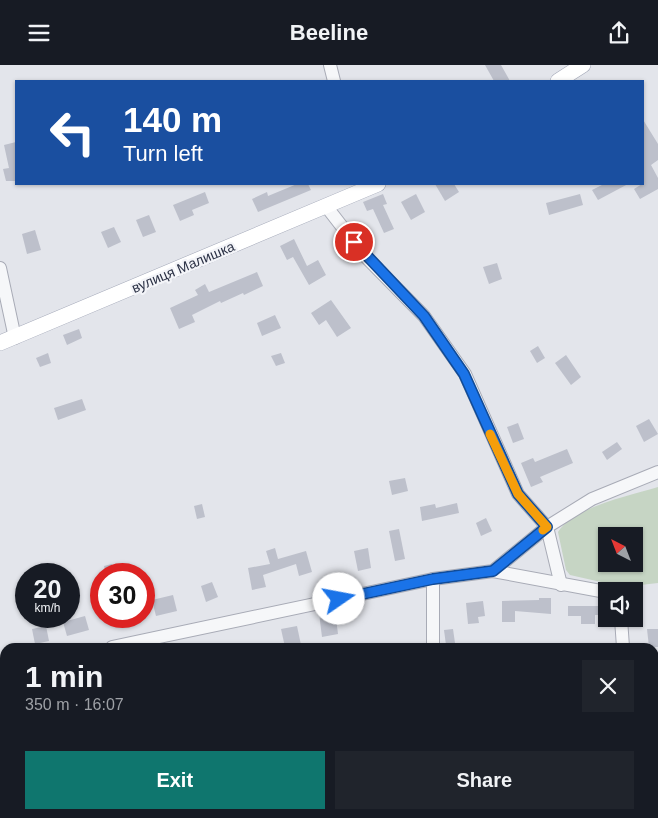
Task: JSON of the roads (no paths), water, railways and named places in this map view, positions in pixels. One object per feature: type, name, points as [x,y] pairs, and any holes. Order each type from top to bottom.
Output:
[{"type":"main road","points":[[560,80],[583,65]]},
{"type":"main road","name":"вулиця Малишка","points":[[0,343],[326,206],[369,186]]},
{"type":"street","points":[[330,65],[334,80]]},
{"type":"street","points":[[326,206],[364,255],[424,316],[464,374],[518,494],[547,527],[560,585]]},
{"type":"street","points":[[0,268],[15,338]]},
{"type":"street","points":[[493,571],[547,527],[592,499],[658,472]]},
{"type":"street","points":[[131,643],[433,579],[493,571],[598,591]]},
{"type":"street","points":[[433,579],[433,643]]},
{"type":"street","points":[[622,627],[623,643]]}]
